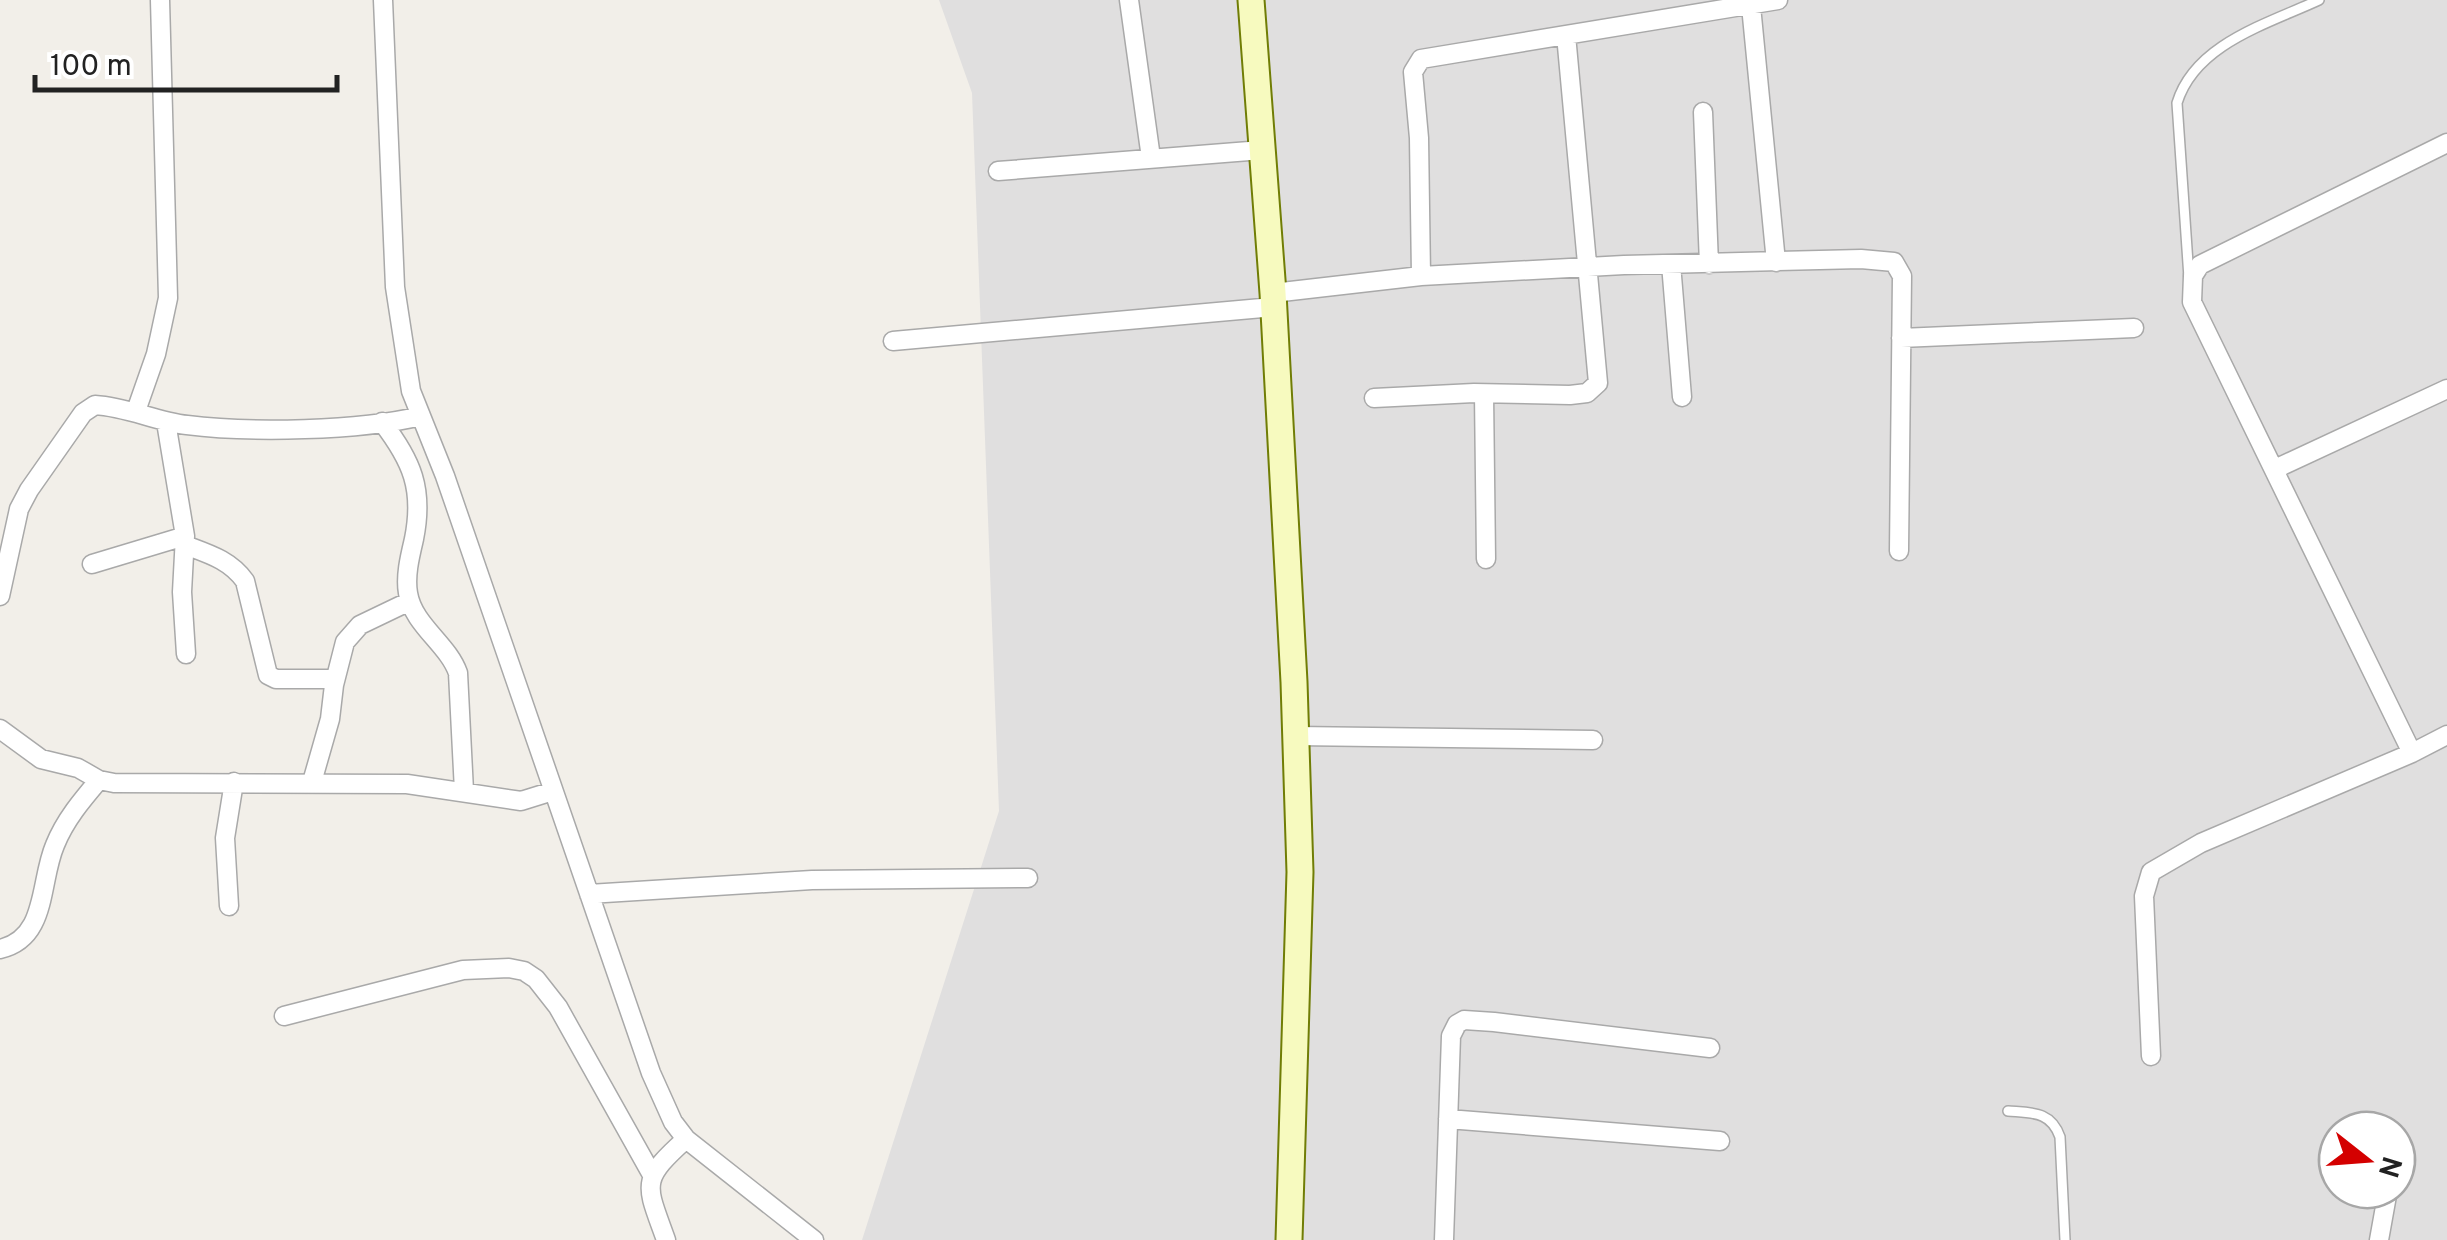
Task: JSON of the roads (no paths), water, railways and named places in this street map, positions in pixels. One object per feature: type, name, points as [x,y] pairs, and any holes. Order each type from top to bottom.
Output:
[{"type":"main road","points":[[1251,0],[1273,300],[1296,736],[1300,872],[1289,1240]]},
{"type":"street","points":[[136,411],[156,354],[168,298],[160,0]]},
{"type":"street","points":[[383,0],[396,287],[414,417],[446,476],[550,792],[673,1122],[686,1139],[814,1240]]},
{"type":"street","points":[[1129,0],[1151,158]]},
{"type":"street","points":[[1420,276],[1415,65],[1428,56],[1778,0]]},
{"type":"street","points":[[1751,6],[1776,262]]},
{"type":"street","points":[[1374,398],[1570,395],[1594,389],[1599,377],[1566,35]]},
{"type":"street","points":[[1703,112],[1709,264]]},
{"type":"street","points":[[2412,753],[2192,302],[2190,289],[2200,265],[2447,143]]},
{"type":"street","points":[[998,171],[1262,150]]},
{"type":"street","points":[[893,341],[1273,300],[1420,276],[1671,264],[1894,262],[1902,276],[1899,551]]},
{"type":"street","points":[[1671,264],[1682,397]]},
{"type":"street","points":[[1901,338],[2134,328]]},
{"type":"street","points":[[2275,469],[2447,389]]},
{"type":"street","points":[[1484,394],[1486,559]]},
{"type":"street","points":[[0,596],[19,510],[52,456],[90,407],[136,411],[166,422],[254,429],[414,417]]},
{"type":"street","points":[[166,422],[185,541],[182,592],[186,654]]},
{"type":"street","points":[[382,422],[408,459],[415,479],[417,518],[409,563],[410,601],[458,673],[464,792]]},
{"type":"street","points":[[92,564],[185,541],[219,558],[246,581],[268,675],[276,679],[335,678]]},
{"type":"street","points":[[312,782],[330,719],[335,678],[350,634],[410,601]]},
{"type":"street","points":[[0,729],[40,758],[114,783],[407,784],[528,800],[550,792]]},
{"type":"street","points":[[2151,1056],[2144,896],[2152,872],[2201,844],[2447,735]]},
{"type":"street","points":[[1296,736],[1592,740]]},
{"type":"street","points":[[0,949],[15,946],[31,930],[46,869],[60,834],[76,806],[100,780]]},
{"type":"street","points":[[230,906],[225,838],[234,782]]},
{"type":"street","points":[[589,894],[812,880],[1028,878]]},
{"type":"street","points":[[284,1016],[463,970],[486,967],[524,972],[536,980],[558,1007],[651,1173],[649,1190],[666,1240]]},
{"type":"street","points":[[1444,1240],[1451,1036],[1457,1024],[1464,1020],[1710,1048]]},
{"type":"street","points":[[1448,1119],[1720,1141]]},
{"type":"street","points":[[651,1173],[686,1139]]},
{"type":"street","points":[[2379,1240],[2384,1210]]},
{"type":"lane","points":[[2190,289],[2176,103],[2182,84],[2205,58],[2234,40],[2318,0]]},
{"type":"lane","points":[[2008,1111],[2038,1113],[2056,1125],[2060,1136],[2065,1240]]}]
